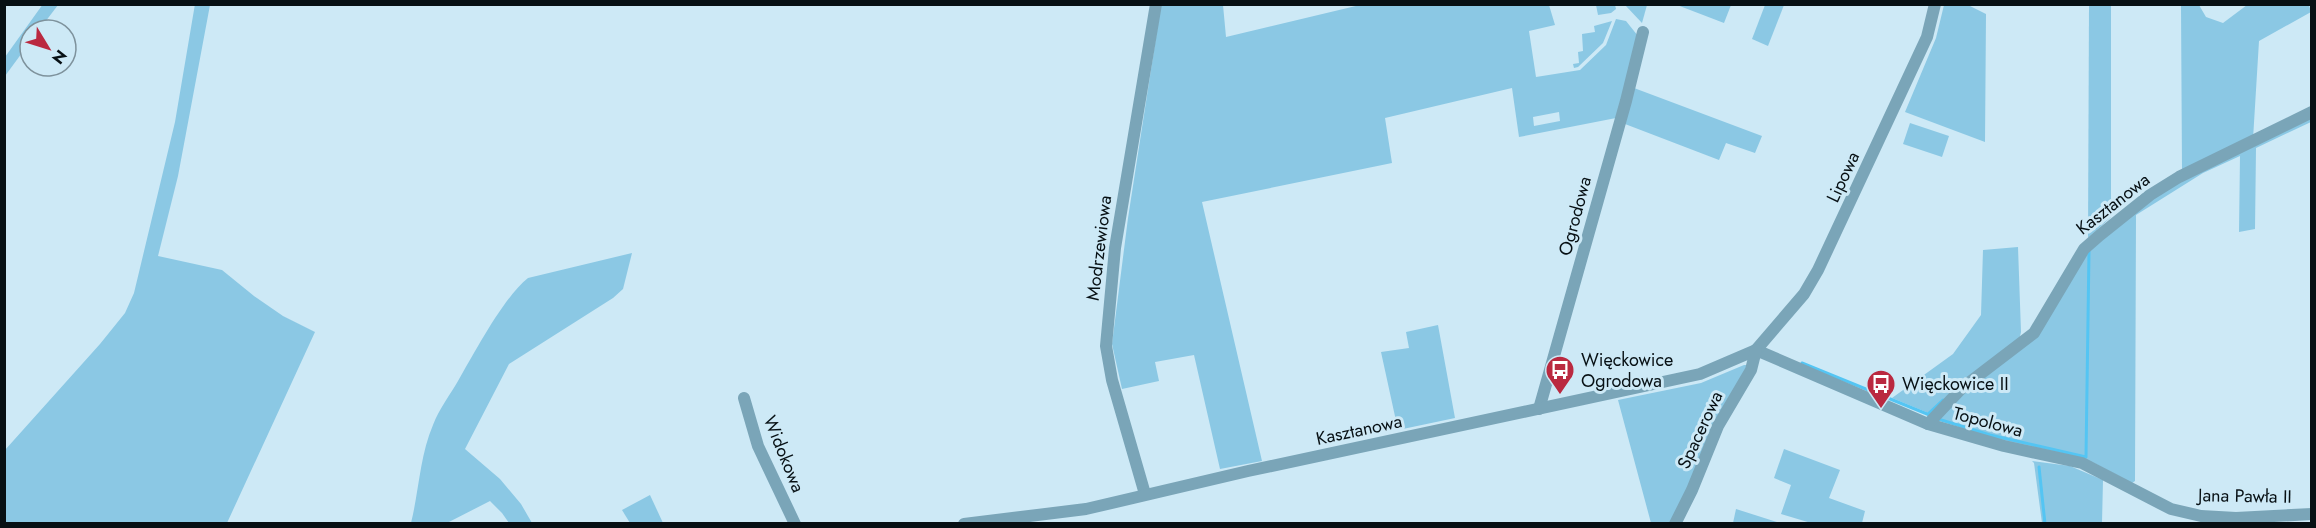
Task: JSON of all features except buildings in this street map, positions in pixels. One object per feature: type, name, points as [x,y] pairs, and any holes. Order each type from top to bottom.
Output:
[{"type":"street","name":"Modrzewiowa","points":[[1145,494],[1112,380],[1106,346],[1115,248],[1156,4]]},
{"type":"street","name":"Lipowa","points":[[1756,350],[1804,294],[1818,270],[1927,36],[1935,4]]},
{"type":"street","name":"Ogrodowa","points":[[1539,409],[1626,101],[1643,32]]},
{"type":"street","name":"Kasztanowa","points":[[1928,424],[1962,388],[2034,333],[2084,249],[2100,235],[2150,195],[2179,177],[2312,112]]},
{"type":"street","name":"Kasztanowa","points":[[964,524],[1086,509],[1145,494],[1700,374],[1756,350]]},
{"type":"street","name":"Topolowa","points":[[1756,350],[1928,424],[2004,446],[2082,463]]},
{"type":"street","name":"Spacerowa","points":[[1675,524],[1692,490],[1718,426],[1751,370],[1756,350]]},
{"type":"street","name":"Widokowa","points":[[744,398],[758,446],[795,524]]},
{"type":"street","name":"Jana Pawła II","points":[[2082,463],[2171,509],[2183,518],[2312,514]]},
{"type":"shaded area","points":[[43,4],[58,5],[48,18],[33,18]]},
{"type":"shaded area","points":[[195,4],[210,5],[178,176],[158,256],[222,270],[283,316],[315,332],[227,523],[5,523],[5,450],[100,344],[125,313],[134,293],[175,122]]},
{"type":"shaded area","points":[[1161,5],[1223,5],[1226,37],[1360,5],[1549,5],[1555,25],[1529,31],[1536,77],[1580,70],[1606,45],[1616,19],[1626,21],[1638,36],[1616,118],[1519,137],[1512,88],[1385,118],[1392,163],[1202,202],[1262,461],[1220,469],[1194,355],[1155,362],[1159,381],[1122,389],[1112,344],[1128,218]],"holes":[[[1559,112],[1560,121],[1534,126],[1533,117]]]},
{"type":"shaded area","points":[[1596,5],[1615,5],[1616,9],[1611,13],[1598,15]]},
{"type":"shaded area","points":[[1625,5],[1647,5],[1642,23]]},
{"type":"shaded area","points":[[1677,5],[1731,5],[1724,23]]},
{"type":"shaded area","points":[[1765,5],[1784,5],[1768,46],[1752,39]]},
{"type":"shaded area","points":[[1944,5],[1968,5],[1986,14],[1985,142],[1905,112],[1936,38]]},
{"type":"shaded area","points":[[2089,5],[2111,5],[2111,217],[2088,238]]},
{"type":"shaded area","points":[[2181,5],[2199,5],[2206,17],[2223,23],[2247,5],[2309,5],[2311,12],[2259,41],[2253,139],[2182,171]]},
{"type":"shaded area","points":[[1612,21],[1603,43],[1578,67],[1574,68],[1573,64],[1579,63],[1578,52],[1583,51],[1582,34],[1595,32],[1594,26]]},
{"type":"shaded area","points":[[18,39],[18,58],[5,76],[5,57]]},
{"type":"shaded area","points":[[1634,88],[1762,136],[1755,153],[1726,143],[1719,160],[1625,124]]},
{"type":"shaded area","points":[[2311,114],[2311,122],[2256,148],[2255,229],[2239,232],[2240,156],[2203,173],[2136,215],[2135,481],[2132,483],[2094,463],[1989,437],[1937,419],[1947,407],[2022,348],[2086,251],[2160,192]]},
{"type":"shaded area","points":[[1910,123],[1949,136],[1942,157],[1903,144]]},
{"type":"shaded area","points":[[2018,247],[2021,332],[2019,341],[1931,414],[1892,398],[1953,354],[1981,315],[1983,250]]},
{"type":"shaded area","points":[[632,253],[623,289],[613,298],[509,364],[465,449],[500,479],[521,504],[532,523],[509,523],[490,501],[447,523],[411,523],[425,448],[435,419],[509,298],[528,278]]},
{"type":"shaded area","points":[[1438,325],[1455,418],[1398,430],[1381,352],[1409,348],[1406,332]]},
{"type":"shaded area","points":[[1748,365],[1670,523],[1651,523],[1618,400],[1701,383]]},
{"type":"shaded area","points":[[1784,449],[1840,470],[1829,498],[1865,511],[1862,523],[1811,523],[1781,514],[1791,485],[1774,478]]},
{"type":"shaded area","points":[[2032,461],[2070,466],[2103,480],[2102,523],[2042,523]]},
{"type":"shaded area","points":[[650,495],[663,523],[630,523],[622,510]]},
{"type":"shaded area","points":[[1736,509],[1780,523],[1733,523]]},
{"type":"waterway","points":[[1938,419],[1990,435],[2086,457],[2089,251]]},
{"type":"waterway","points":[[1802,363],[1932,416]]},
{"type":"waterway","points":[[1928,414],[1943,400]]},
{"type":"waterway","points":[[2039,467],[2045,524]]},
{"type":"place","name":"Więckowice Ogrodowa","points":[[1560,396]]},
{"type":"place","name":"Więckowice II","points":[[1881,410]]}]
